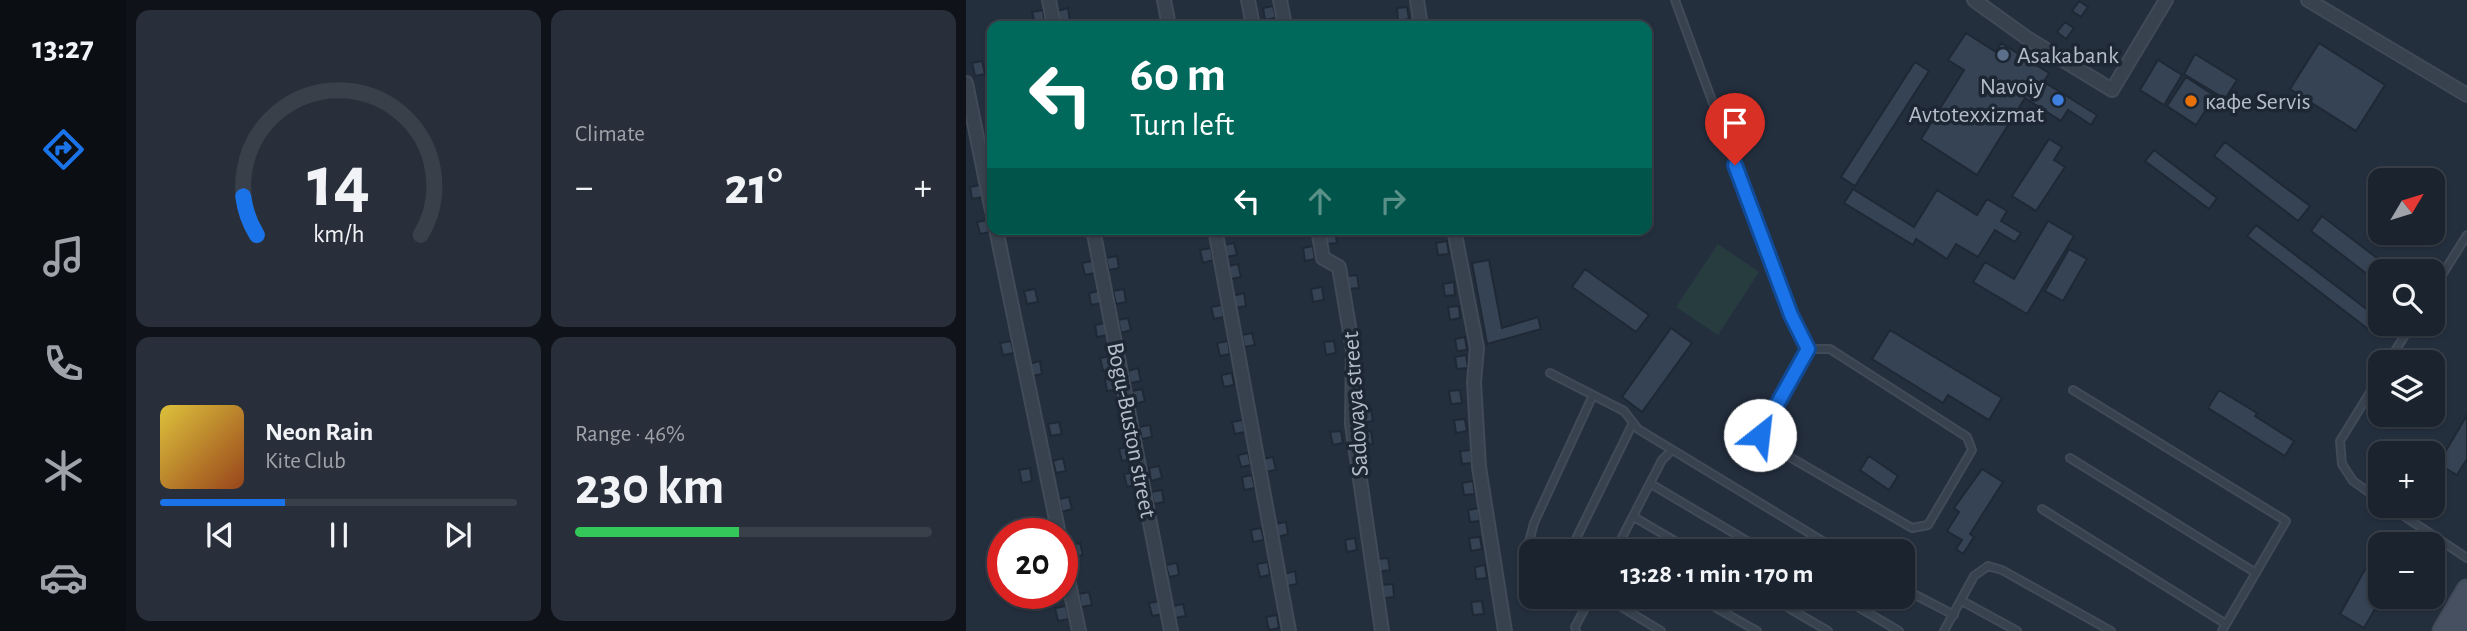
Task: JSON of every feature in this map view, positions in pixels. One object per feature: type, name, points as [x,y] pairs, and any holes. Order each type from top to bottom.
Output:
[{"type":"main road","points":[[2443,631],[2467,590]]},
{"type":"main road","points":[[2459,631],[2467,617]]},
{"type":"street","points":[[1049,0],[1053,21]]},
{"type":"street","points":[[1164,0],[1168,21]]},
{"type":"street","points":[[1248,0],[1252,21]]},
{"type":"street","points":[[1280,0],[1284,21]]},
{"type":"street","points":[[1417,0],[1420,21]]},
{"type":"street","points":[[1974,0],[2027,38],[2112,90],[2166,0]]},
{"type":"street","points":[[2308,0],[2467,95]]},
{"type":"street","points":[[966,83],[987,186]]},
{"type":"street","points":[[997,235],[1056,518]]},
{"type":"street","name":"Bogu-Buston street","points":[[1094,235],[1171,631]]},
{"type":"street","points":[[1216,235],[1289,631]]},
{"type":"street","name":"Sadovaya street","points":[[1319,235],[1323,258],[1339,267],[1353,349],[1352,424],[1382,631]]},
{"type":"street","points":[[1455,235],[1476,348],[1474,382],[1479,467],[1505,631]]},
{"type":"street","points":[[1074,609],[1079,631]]},
{"type":"lane","points":[[1675,0],[1791,315],[1808,349]]},
{"type":"lane","points":[[2445,270],[2467,235]]},
{"type":"lane","points":[[1808,349],[1830,349],[1967,437],[1972,450],[1928,525],[1912,528],[1776,449],[1760,435],[1808,349]]},
{"type":"lane","points":[[1550,373],[1624,411],[1638,429],[1671,451],[1819,539]]},
{"type":"lane","points":[[2042,509],[2224,628],[2287,520],[2073,390]]},
{"type":"lane","points":[[1530,539],[1534,523],[1593,395]]},
{"type":"lane","points":[[2368,396],[2340,441],[2342,464],[2353,481],[2368,491]]},
{"type":"lane","points":[[1576,539],[1633,423]]},
{"type":"lane","points":[[1622,539],[1662,460],[1671,451]]},
{"type":"lane","points":[[2070,458],[2256,573]]},
{"type":"lane","points":[[1651,484],[1744,539]]},
{"type":"lane","points":[[1634,517],[1672,539]]},
{"type":"lane","points":[[2407,518],[2467,558]]},
{"type":"lane","points":[[1944,631],[1975,576],[1988,566],[2002,570],[2111,631]]},
{"type":"lane","points":[[1915,595],[1954,615]]},
{"type":"lane","points":[[1962,601],[2017,631]]},
{"type":"lane","points":[[1577,630],[1586,609]]},
{"type":"lane","points":[[1625,609],[1661,631]]},
{"type":"lane","points":[[1718,609],[1757,631]]},
{"type":"lane","points":[[1790,609],[1828,631]]},
{"type":"lane","points":[[1861,609],[1899,631]]},
{"type":"green space","points":[[1718,244],[1759,272],[1718,335],[1676,307]]},
{"type":"building","points":[[2079,1],[2088,7],[2081,17],[2072,11]]},
{"type":"building","points":[[1273,6],[1276,18],[1265,20],[1263,8]]},
{"type":"building","points":[[1407,7],[1409,19],[1398,21],[1397,8]]},
{"type":"building","points":[[1068,8],[1070,21],[1060,21],[1057,11]]},
{"type":"building","points":[[1043,10],[1045,21],[1034,21],[1032,12]]},
{"type":"building","points":[[2065,22],[2074,28],[2066,39],[2057,32]]},
{"type":"building","points":[[1966,33],[1996,52],[2001,43],[2049,73],[2044,82],[2097,115],[2091,125],[2068,110],[2061,121],[2025,98],[1977,175],[1921,139],[1964,70],[1948,60]]},
{"type":"building","points":[[2319,43],[2385,85],[2356,131],[2290,89]]},
{"type":"building","points":[[2195,54],[2237,80],[2225,99],[2184,74]]},
{"type":"building","points":[[2158,60],[2182,75],[2164,105],[2140,90]]},
{"type":"building","points":[[982,61],[985,74],[975,76],[972,63]]},
{"type":"building","points":[[1915,62],[1929,71],[1855,186],[1841,177]]},
{"type":"building","name":"кафе Servis","points":[[2186,77],[2215,96],[2196,125],[2167,106]]},
{"type":"building","points":[[2049,139],[2062,147],[2054,160],[2065,167],[2036,211],[2012,196]]},
{"type":"building","points":[[2225,142],[2310,206],[2298,221],[2214,156]]},
{"type":"building","points":[[2154,150],[2217,198],[2209,209],[2145,161]]},
{"type":"building","points":[[980,185],[983,197],[972,199],[970,187]]},
{"type":"building","points":[[1853,189],[1914,227],[1937,190],[1977,215],[1987,199],[2007,211],[2001,221],[2021,233],[2015,242],[1995,230],[1978,257],[1956,244],[1947,259],[1916,239],[1913,245],[1844,203]]},
{"type":"building","points":[[2322,216],[2378,259],[2368,259],[2368,275],[2311,231]]},
{"type":"building","points":[[987,220],[987,233],[980,234],[977,222]]},
{"type":"building","points":[[2048,221],[2074,236],[2027,314],[1973,282],[1985,262],[2014,279]]},
{"type":"building","points":[[2256,225],[2368,310],[2368,329],[2247,236]]},
{"type":"building","points":[[1324,235],[1336,235],[1337,243],[1326,244]]},
{"type":"building","points":[[1447,241],[1449,254],[1438,255],[1436,243]]},
{"type":"building","points":[[1234,243],[1237,255],[1226,257],[1224,245]]},
{"type":"building","points":[[1313,246],[1315,259],[1305,261],[1303,248]]},
{"type":"building","points":[[1211,248],[1213,260],[1203,263],[1200,250]]},
{"type":"building","points":[[2069,249],[2087,259],[2063,301],[2045,291]]},
{"type":"building","points":[[1117,256],[1119,268],[1109,270],[1106,258]]},
{"type":"building","points":[[1489,260],[1502,328],[1538,317],[1541,329],[1487,344],[1472,263]]},
{"type":"building","points":[[1093,261],[1095,273],[1085,275],[1082,263]]},
{"type":"building","points":[[1238,264],[1241,277],[1231,279],[1228,266]]},
{"type":"building","points":[[1585,269],[1649,315],[1636,332],[1572,287]]},
{"type":"building","points":[[1357,275],[1359,288],[1348,289],[1347,276]]},
{"type":"building","points":[[1454,282],[1455,295],[1445,296],[1443,284]]},
{"type":"building","points":[[1322,287],[1324,300],[1313,302],[1311,289]]},
{"type":"building","points":[[1035,289],[1038,302],[1027,304],[1024,291]]},
{"type":"building","points":[[1124,289],[1126,302],[1116,304],[1113,291]]},
{"type":"building","points":[[1099,291],[1102,303],[1091,305],[1089,293]]},
{"type":"building","points":[[1244,293],[1246,306],[1236,308],[1233,296]]},
{"type":"building","points":[[1222,305],[1224,317],[1214,319],[1211,307]]},
{"type":"building","points":[[1459,306],[1460,318],[1450,320],[1448,307]]},
{"type":"building","points":[[1128,318],[1131,330],[1121,333],[1118,320]]},
{"type":"building","points":[[1105,323],[1108,335],[1097,337],[1095,325]]},
{"type":"building","points":[[1671,328],[1692,343],[1642,412],[1622,397]]},
{"type":"building","points":[[1890,330],[2002,398],[1989,420],[1948,395],[1943,403],[1872,359]]},
{"type":"building","points":[[1252,333],[1255,345],[1244,347],[1242,335]]},
{"type":"building","points":[[1465,337],[1467,350],[1457,351],[1455,339]]},
{"type":"building","points":[[1011,341],[1014,353],[1003,355],[1000,343]]},
{"type":"building","points":[[1228,341],[1230,354],[1220,356],[1217,343]]},
{"type":"building","points":[[1334,341],[1336,353],[1326,355],[1324,342]]},
{"type":"building","points":[[1466,355],[1468,368],[1457,369],[1455,357]]},
{"type":"building","points":[[1111,356],[1113,368],[1103,371],[1100,358]]},
{"type":"building","points":[[1040,361],[1042,374],[1032,376],[1029,364]]},
{"type":"building","points":[[1138,368],[1141,381],[1130,383],[1128,371]]},
{"type":"building","points":[[1232,373],[1234,385],[1224,387],[1221,375]]},
{"type":"building","points":[[1115,377],[1118,389],[1107,391],[1105,379]]},
{"type":"building","points":[[1142,389],[1145,401],[1135,404],[1132,391]]},
{"type":"building","points":[[1460,390],[1462,403],[1451,404],[1449,391]]},
{"type":"building","points":[[2219,390],[2257,413],[2255,416],[2294,441],[2285,456],[2208,408]]},
{"type":"building","points":[[1371,409],[1373,421],[1362,423],[1360,410]]},
{"type":"building","points":[[2467,415],[2467,459],[2457,475],[2445,468],[2445,452]]},
{"type":"building","points":[[1465,419],[1467,431],[1456,433],[1454,420]]},
{"type":"building","points":[[1243,420],[1245,432],[1235,434],[1232,422]]},
{"type":"building","points":[[1059,422],[1062,434],[1051,436],[1048,424]]},
{"type":"building","points":[[1150,425],[1152,437],[1142,439],[1139,427]]},
{"type":"building","points":[[1341,431],[1343,443],[1333,445],[1330,432]]},
{"type":"building","points":[[1371,431],[1373,444],[1362,445],[1360,433]]},
{"type":"building","points":[[1130,446],[1132,459],[1122,461],[1119,449]]},
{"type":"building","points":[[1471,450],[1472,463],[1462,464],[1460,451]]},
{"type":"building","points":[[1248,453],[1251,465],[1241,467],[1238,455]]},
{"type":"building","points":[[1869,456],[1898,476],[1889,490],[1860,470]]},
{"type":"building","points":[[1273,457],[1276,470],[1265,472],[1263,459]]},
{"type":"building","points":[[1063,458],[1066,471],[1056,473],[1053,461]]},
{"type":"building","points":[[1159,466],[1162,478],[1151,481],[1149,468]]},
{"type":"building","points":[[1030,468],[1032,481],[1022,483],[1019,470]]},
{"type":"building","points":[[1982,469],[2003,482],[1970,534],[1974,537],[1963,554],[1956,549],[1962,540],[1947,531],[1959,512],[1954,508]]},
{"type":"building","points":[[1135,472],[1137,484],[1127,487],[1124,474]]},
{"type":"building","points":[[1252,475],[1255,488],[1244,490],[1242,477]]},
{"type":"building","points":[[1473,481],[1475,494],[1464,495],[1462,483]]},
{"type":"building","points":[[1162,490],[1164,502],[1154,504],[1151,492]]},
{"type":"building","points":[[1069,497],[1072,509],[1062,512],[1059,499]]},
{"type":"building","points":[[1479,508],[1480,521],[1470,522],[1468,510]]},
{"type":"building","points":[[1286,522],[1288,534],[1278,537],[1275,524]]},
{"type":"building","points":[[1261,528],[1264,540],[1253,542],[1251,530]]},
{"type":"building","points":[[1480,537],[1482,549],[1471,551],[1469,538]]},
{"type":"building","points":[[1355,538],[1357,550],[1347,552],[1345,540]]},
{"type":"building","points":[[1080,543],[1083,555],[1078,556]]},
{"type":"building","points":[[1388,558],[1390,570],[1379,572],[1377,559]]},
{"type":"building","points":[[1268,562],[1270,575],[1260,577],[1257,564]]},
{"type":"building","points":[[1177,563],[1179,575],[1169,577],[1166,565]]},
{"type":"building","points":[[2368,564],[2368,609],[2375,609],[2364,628],[2340,614]]},
{"type":"building","points":[[1485,565],[1487,578],[1476,579],[1475,567]]},
{"type":"building","points":[[1295,571],[1297,584],[1287,586],[1284,574]]},
{"type":"building","points":[[1393,584],[1394,597],[1384,598],[1382,585]]},
{"type":"building","points":[[1089,592],[1092,605],[1081,607],[1079,594]]},
{"type":"building","points":[[1160,601],[1163,614],[1152,616],[1149,603]]},
{"type":"building","points":[[1482,601],[1484,614],[1473,615],[1471,602]]},
{"type":"building","points":[[1183,604],[1186,616],[1175,618],[1173,606]]},
{"type":"building","points":[[1055,609],[1067,609],[1069,619],[1058,621]]},
{"type":"building","points":[[1277,615],[1279,628],[1269,630],[1266,617]]},
{"type":"place","name":"Asakabank","points":[[2003,55]]},
{"type":"place","name":"Navoiy Avtotexxizmat","points":[[2058,100]]},
{"type":"place","name":"кафе Servis","points":[[2191,101]]},
{"type":"route","points":[[1735,165],[1791,315],[1808,349],[1760,435]]}]
